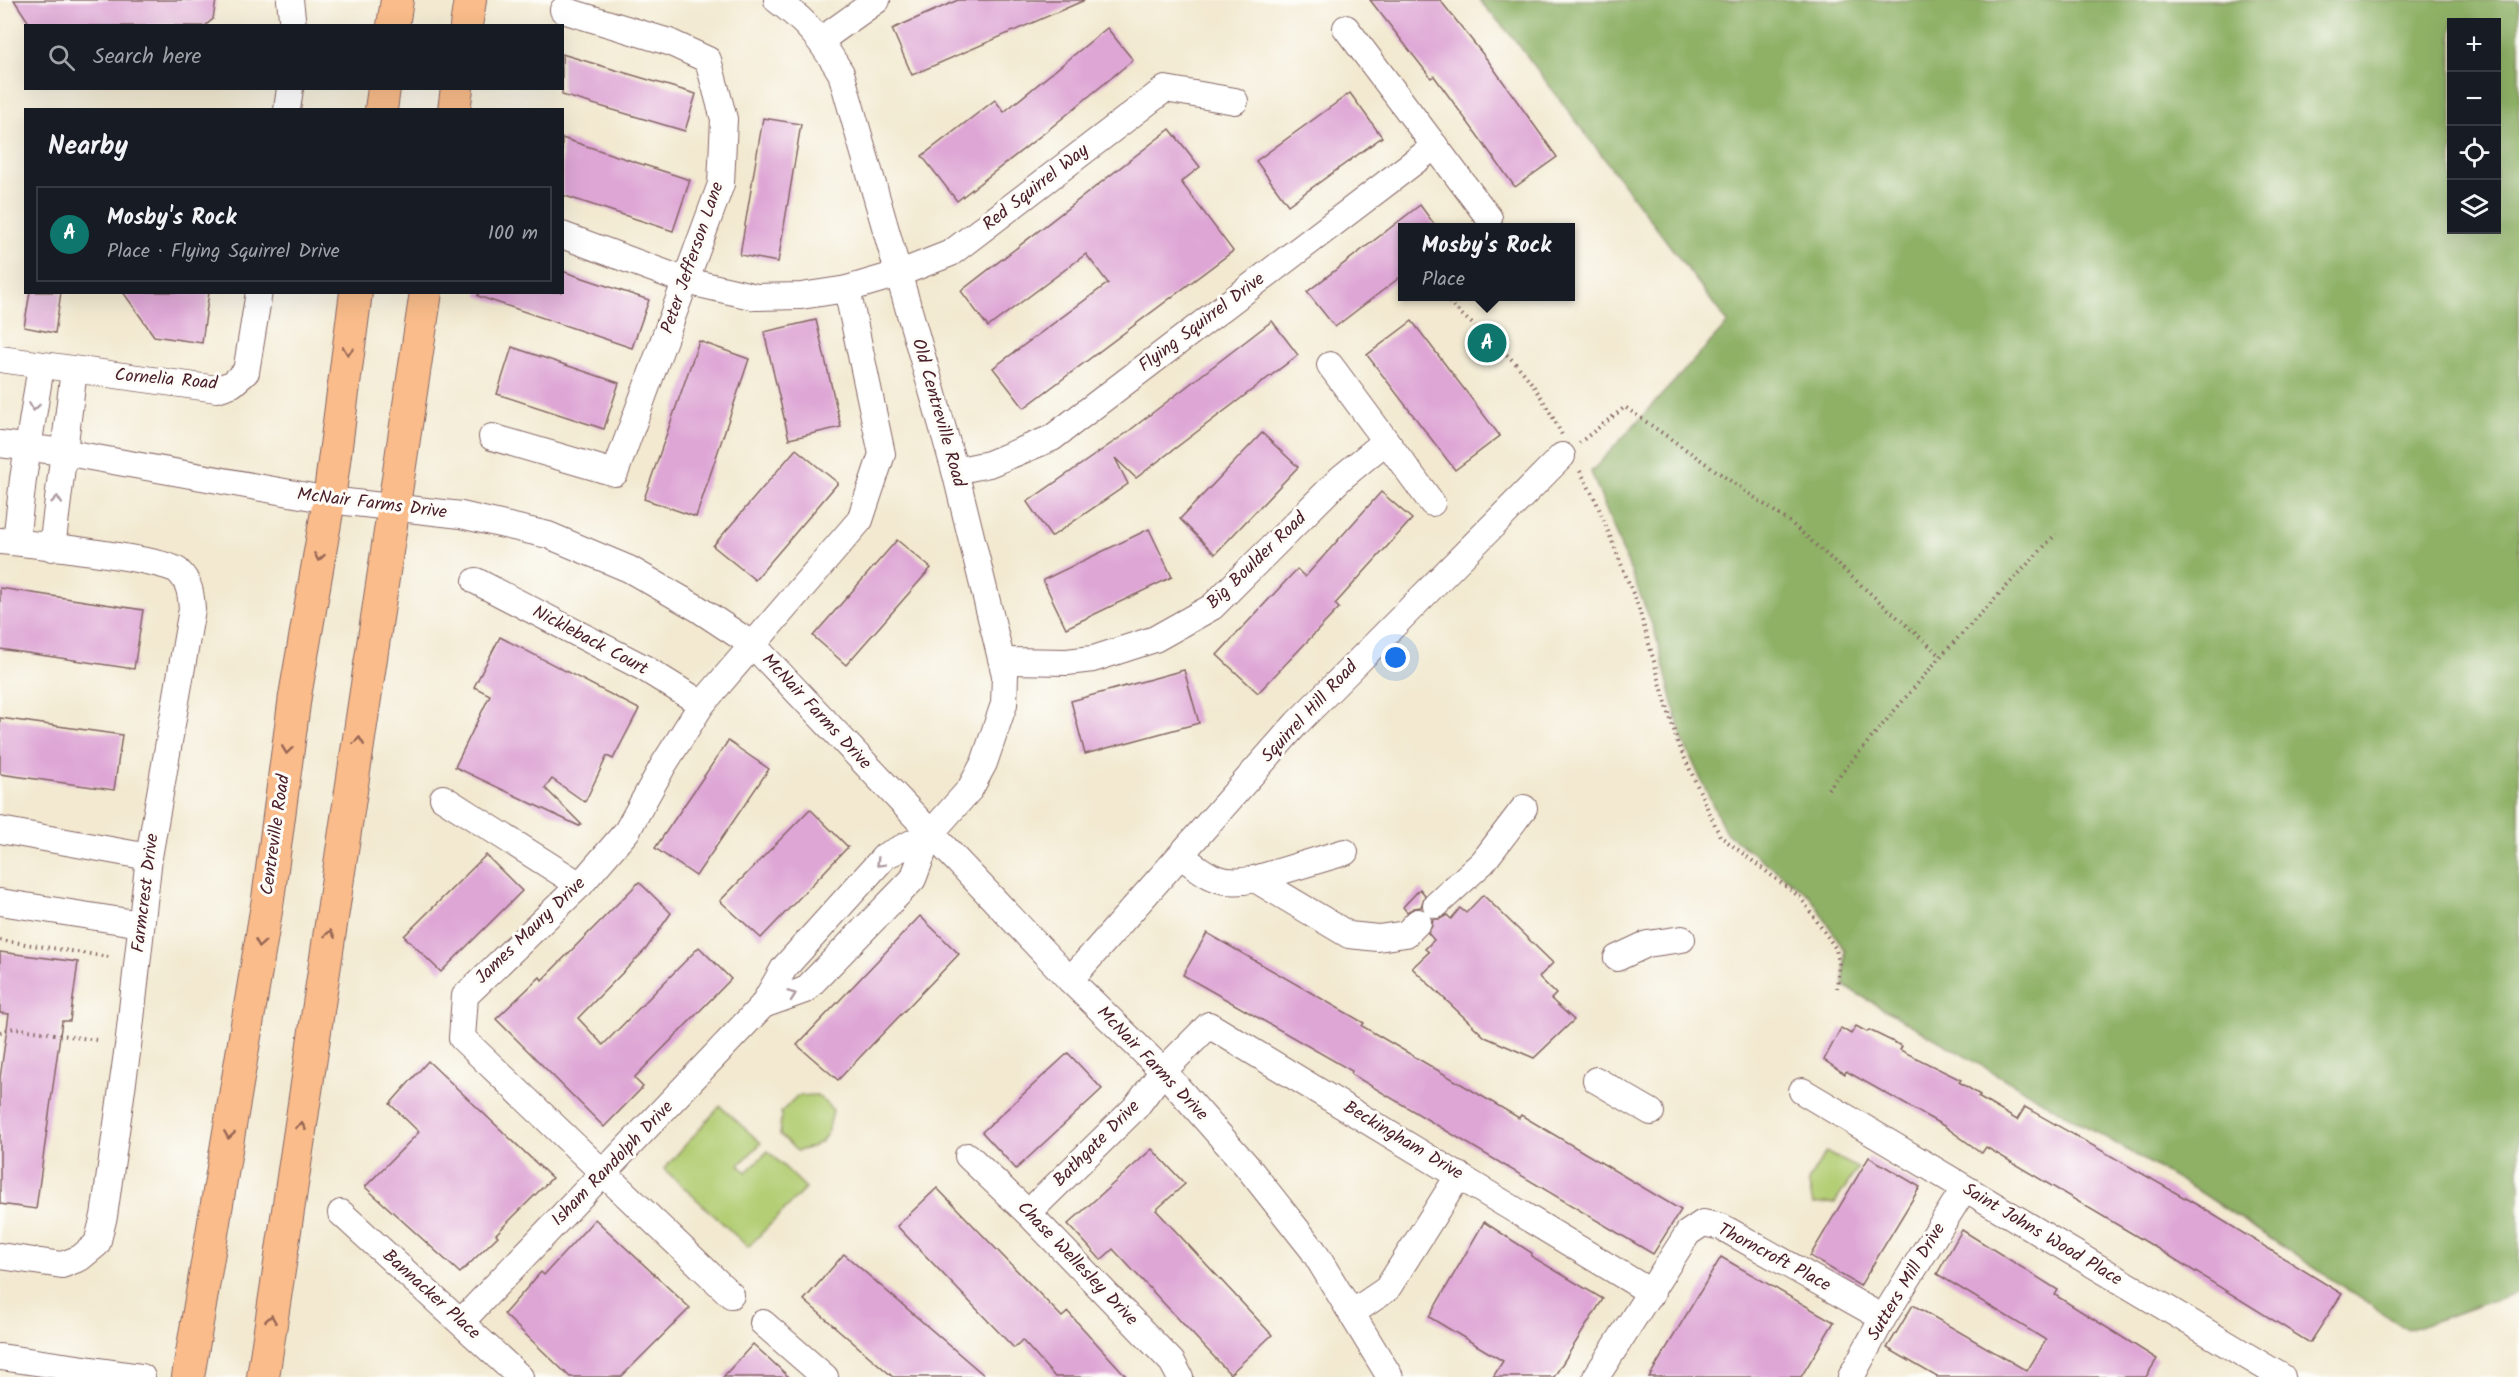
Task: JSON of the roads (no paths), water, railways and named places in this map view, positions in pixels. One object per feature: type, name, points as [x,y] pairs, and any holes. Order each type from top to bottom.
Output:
[{"type":"main road","points":[[393,24],[397,0]]},
{"type":"main road","points":[[466,24],[470,0]]},
{"type":"main road","points":[[381,108],[384,90]]},
{"type":"main road","points":[[454,108],[457,90]]},
{"type":"main road","name":"Centreville Road","points":[[188,1377],[268,899],[295,696],[329,500],[356,294]]},
{"type":"main road","points":[[263,1377],[426,294]]},
{"type":"street","points":[[290,0],[293,24]]},
{"type":"street","name":"Old Centreville Road","points":[[777,0],[792,11],[821,40],[841,73],[956,471],[1003,661],[1004,704],[984,763],[970,789],[930,834]]},
{"type":"street","points":[[821,40],[874,1]]},
{"type":"street","name":"Peter Jefferson Lane","points":[[492,437],[615,474],[721,184],[724,119],[708,60],[669,42],[563,10]]},
{"type":"street","points":[[1346,28],[1489,218]]},
{"type":"street","name":"Red Squirrel Way","points":[[564,236],[686,281],[756,297],[801,296],[846,289],[898,274],[951,253],[1165,89],[1235,101]]},
{"type":"street","points":[[287,108],[290,90]]},
{"type":"street","name":"Flying Squirrel Drive","points":[[956,471],[989,464],[1052,438],[1435,146]]},
{"type":"street","name":"James Maury Drive","points":[[731,1295],[462,1038],[465,996],[580,885],[627,831],[664,764],[702,704],[860,520],[882,454],[846,289]]},
{"type":"street","name":"Cornelia Road","points":[[0,359],[218,389],[232,384],[246,372],[259,294]]},
{"type":"street","points":[[1330,365],[1432,503]]},
{"type":"street","points":[[28,448],[41,366]]},
{"type":"street","points":[[52,548],[74,370]]},
{"type":"street","name":"Big Boulder Road","points":[[1003,661],[1067,662],[1093,658],[1155,639],[1212,607],[1341,478],[1386,441]]},
{"type":"street","name":"McNair Farms Drive","points":[[0,444],[63,452],[329,500],[461,515],[548,536],[629,569],[753,645],[1070,980],[1163,1071],[1246,1165],[1306,1240],[1390,1377]]},
{"type":"street","name":"Farmcrest Drive","points":[[0,1256],[62,1265],[80,1258],[97,1244],[104,1216],[128,1046],[149,857],[192,609],[190,587],[177,570],[144,560],[8,542],[28,448]]},
{"type":"street","name":"Squirrel Hill Road","points":[[1070,980],[1298,723],[1566,453]]},
{"type":"street","name":"Nickleback Court","points":[[476,581],[644,668],[702,704]]},
{"type":"street","points":[[442,798],[580,885]]},
{"type":"street","points":[[1436,905],[1483,862],[1524,808]]},
{"type":"street","points":[[0,830],[149,857]]},
{"type":"street","name":"Isham Randolph Drive","points":[[461,1322],[763,1005],[784,968],[885,856],[930,834]]},
{"type":"street","name":"Isham Randolph Drive","points":[[763,1005],[805,990],[914,879],[930,834]]},
{"type":"street","points":[[1181,855],[1198,869],[1217,879],[1238,883],[1346,852]]},
{"type":"street","points":[[1255,879],[1349,935],[1378,938],[1406,934],[1418,922]]},
{"type":"street","points":[[0,902],[141,924]]},
{"type":"street","points":[[1617,957],[1647,944],[1682,939]]},
{"type":"street","name":"Beckingham Drive","points":[[1163,1071],[1209,1025],[1652,1293]]},
{"type":"street","name":"Bathgate Drive","points":[[1028,1213],[1136,1107],[1163,1071]]},
{"type":"street","points":[[1596,1080],[1652,1112]]},
{"type":"street","name":"Saint Johns Wood Place","points":[[1802,1091],[2282,1377]]},
{"type":"street","name":"Chase Wellesley Drive","points":[[968,1156],[1028,1213],[1172,1362],[1180,1377]]},
{"type":"street","points":[[1352,1313],[1388,1289],[1459,1175]]},
{"type":"street","name":"Sutters Mill Drive","points":[[1851,1377],[1883,1318],[1964,1189]]},
{"type":"street","name":"Bannacker Place","points":[[341,1213],[520,1377]]},
{"type":"street","name":"Thorncroft Place","points":[[1596,1377],[1652,1293],[1688,1233],[1703,1223],[1722,1227],[1883,1318]]},
{"type":"street","points":[[763,1323],[825,1377]]},
{"type":"street","points":[[0,1357],[142,1377]]},
{"type":"place","name":"Mosby's Rock","points":[[1487,343]]}]
